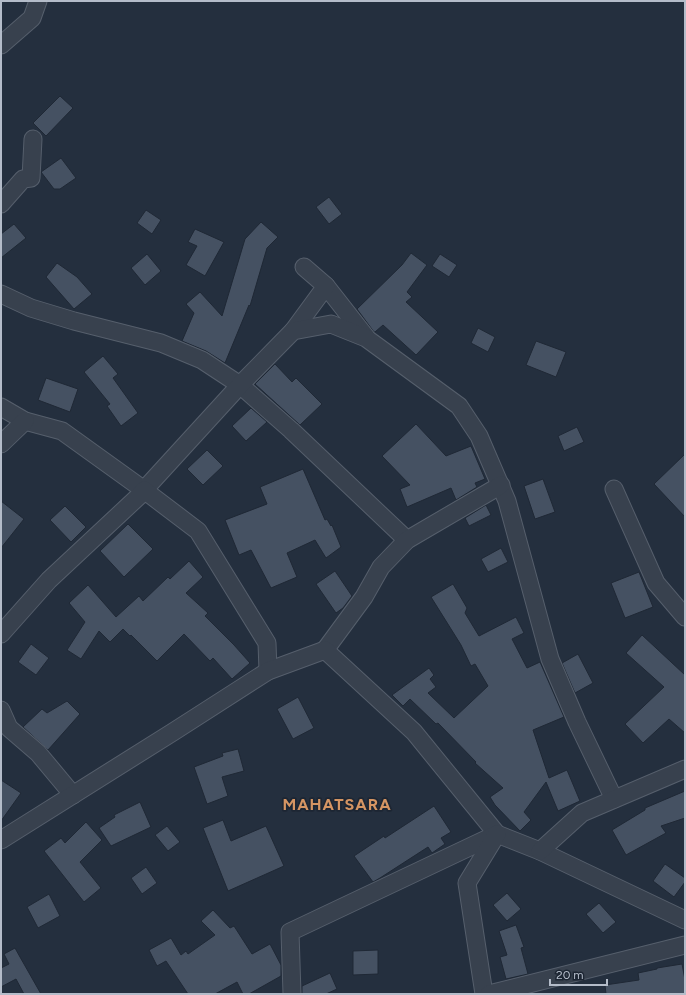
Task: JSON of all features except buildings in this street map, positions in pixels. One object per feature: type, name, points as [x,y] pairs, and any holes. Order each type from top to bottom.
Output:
[{"type":"street","points":[[1,45],[32,18],[38,1]]},
{"type":"street","points":[[1,204],[23,179],[31,178],[33,139]]},
{"type":"street","points":[[304,267],[326,286],[366,338]]},
{"type":"street","points":[[1,634],[49,580],[140,496],[240,385],[293,331],[326,286]]},
{"type":"street","points":[[1,294],[31,308],[161,344],[202,360],[240,385],[291,430],[408,540]]},
{"type":"street","points":[[293,331],[331,324],[366,338],[459,406],[479,436],[501,485],[507,501],[550,659],[577,722],[614,799]]},
{"type":"street","points":[[1,407],[25,421],[62,431],[198,531],[267,643],[268,671]]},
{"type":"street","points":[[1,444],[25,421]]},
{"type":"street","points":[[1,840],[268,671],[325,650],[364,597],[381,567],[408,540],[501,485]]},
{"type":"street","points":[[614,489],[656,583],[685,617]]},
{"type":"street","points":[[325,650],[414,732],[497,834],[540,851],[685,920]]},
{"type":"street","points":[[1,710],[9,728],[38,753],[73,795]]},
{"type":"street","points":[[540,851],[582,813],[685,769]]},
{"type":"street","points":[[292,994],[290,932],[497,834]]},
{"type":"street","points":[[484,994],[467,883],[497,834]]},
{"type":"street","points":[[489,994],[685,945]]},
{"type":"district","name":"MAHATSARA","points":[[337,804]]}]
